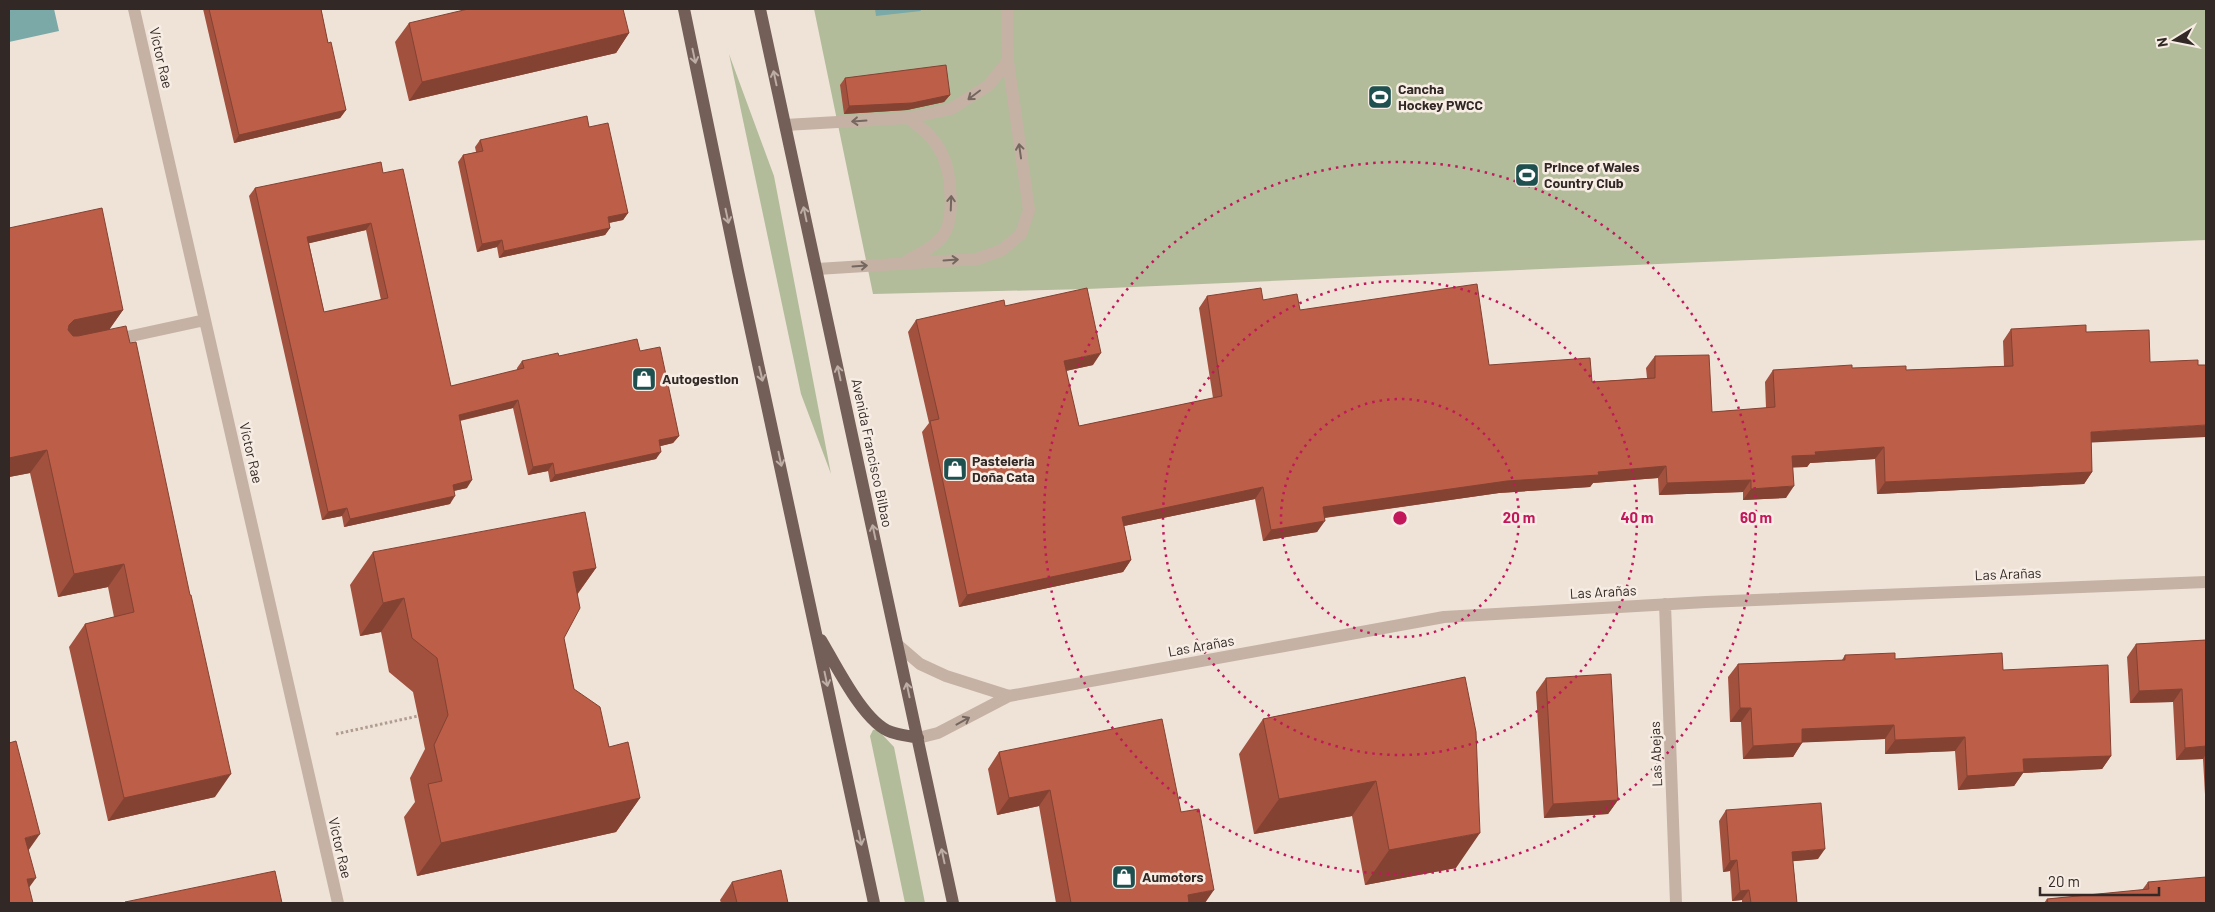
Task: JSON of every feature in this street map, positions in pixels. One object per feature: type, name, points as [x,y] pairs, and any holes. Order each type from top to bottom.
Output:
[{"type":"main road","points":[[684,9],[874,903]]},
{"type":"main road","name":"Avenida Francisco Bilbao","points":[[760,9],[953,903]]},
{"type":"main road","points":[[816,631],[858,701],[873,719],[890,732],[918,738]]},
{"type":"street","name":"Víctor Rae","points":[[134,9],[338,903]]},
{"type":"street","points":[[817,268],[977,259],[1002,250],[1021,234],[1029,210],[1008,61],[1008,9]]},
{"type":"street","points":[[785,125],[908,118],[951,109],[988,85],[1008,61]]},
{"type":"street","points":[[902,263],[926,250],[941,238],[946,231],[952,202],[943,154],[926,130],[908,118]]},
{"type":"street","points":[[96,343],[205,320]]},
{"type":"street","name":"Las Arañas","points":[[918,738],[944,730],[1009,696],[1444,617],[1665,604],[2206,582]]},
{"type":"street","name":"Las Abejas","points":[[1665,604],[1676,903]]},
{"type":"street","name":"Las Arañas","points":[[898,646],[920,664],[970,684],[1009,696]]},
{"type":"path","points":[[336,734],[418,716]]},
{"type":"green space","name":"Prince of Wales Country Club","points":[[814,9],[2206,9],[2206,240],[1087,289],[873,294]]},
{"type":"green space","points":[[729,54],[774,176],[831,474],[801,394]]},
{"type":"green space","points":[[877,729],[894,747],[925,903],[905,903],[870,736],[873,730]]},
{"type":"water","points":[[9,9],[54,9],[59,31],[9,42]]},
{"type":"water","points":[[875,9],[920,9],[921,11],[876,16]]},
{"type":"building","points":[[209,9],[321,9],[328,43],[331,42],[346,110],[239,135]]},
{"type":"building","points":[[468,9],[623,9],[629,33],[422,82],[409,23]]},
{"type":"building","points":[[946,65],[950,95],[912,103],[849,106],[845,78]]},
{"type":"building","points":[[587,116],[589,127],[608,123],[628,213],[608,217],[610,228],[504,251],[502,240],[482,244],[463,155],[483,151],[480,140]]},
{"type":"building","points":[[381,162],[383,173],[403,169],[451,386],[524,368],[522,361],[558,353],[559,356],[637,339],[640,351],[660,347],[679,436],[659,440],[661,452],[555,475],[553,463],[533,467],[518,400],[459,415],[472,480],[453,485],[455,496],[350,519],[347,508],[328,512],[255,188]],"holes":[[[371,223],[388,298],[324,312],[307,237]]]},
{"type":"building","points":[[102,208],[123,310],[74,320],[69,325],[68,330],[73,336],[78,336],[126,326],[130,343],[136,342],[190,595],[231,774],[124,798],[85,624],[134,612],[124,564],[74,574],[47,450],[9,458],[9,228]]},
{"type":"building","points":[[1477,284],[1489,365],[1590,358],[1592,382],[1655,378],[1655,356],[1709,355],[1712,412],[1775,407],[1773,370],[1852,365],[1852,368],[1906,366],[1906,370],[2013,366],[2011,329],[2086,325],[2086,332],[2149,330],[2150,362],[2198,360],[2198,365],[2206,365],[2206,425],[2091,432],[2092,472],[1885,482],[1884,447],[1815,452],[1816,455],[1792,456],[1794,486],[1751,489],[1751,480],[1667,483],[1666,466],[1598,472],[1599,475],[1507,481],[1323,507],[1325,521],[1271,530],[1263,487],[1122,517],[1131,560],[967,595],[930,421],[939,419],[916,320],[1004,300],[1005,306],[1087,288],[1101,353],[1064,361],[1079,426],[1222,396],[1207,296],[1261,288],[1263,300],[1297,294],[1300,310]]},
{"type":"building","points":[[585,512],[596,568],[573,572],[580,608],[564,638],[574,689],[600,707],[609,747],[628,742],[640,798],[441,843],[428,784],[442,781],[434,745],[448,715],[437,658],[412,638],[404,598],[383,603],[373,552]]},
{"type":"building","points":[[2206,640],[2206,746],[2185,748],[2182,689],[2139,691],[2136,644]]},
{"type":"building","points":[[1895,653],[1895,659],[2002,653],[2003,670],[2108,665],[2111,756],[2023,759],[2024,772],[1967,776],[1965,737],[1895,740],[1894,725],[1802,729],[1802,743],[1753,746],[1751,708],[1740,708],[1738,664],[1845,660],[1845,655]]},
{"type":"building","points":[[1611,674],[1618,800],[1553,804],[1546,678]]},
{"type":"building","points":[[1465,677],[1476,732],[1480,833],[1389,850],[1376,781],[1279,799],[1263,719]]},
{"type":"building","points":[[1162,719],[1181,812],[1199,809],[1214,890],[1188,895],[1189,903],[1071,903],[1050,790],[1009,798],[999,752]]},
{"type":"building","points":[[16,741],[40,834],[25,838],[36,878],[27,879],[33,903],[9,903],[9,743]]},
{"type":"building","points":[[1821,803],[1825,849],[1792,852],[1797,903],[1751,903],[1749,890],[1740,891],[1737,860],[1730,861],[1726,810]]},
{"type":"building","points":[[781,870],[788,903],[737,903],[732,882]]},
{"type":"building","points":[[275,871],[282,903],[125,902]]},
{"type":"building","points":[[2206,877],[2206,903],[2048,903],[2047,899],[2149,889],[2148,882]]},
{"type":"place","name":"Cancha Hockey PWCC","points":[[1380,97]]},
{"type":"place","name":"Prince of Wales Country Club","points":[[1527,175]]},
{"type":"place","name":"Autogestion","points":[[644,379]]},
{"type":"place","name":"Pastelería Doña Cata","points":[[955,469]]},
{"type":"place","name":"Aumotors","points":[[1124,877]]}]
